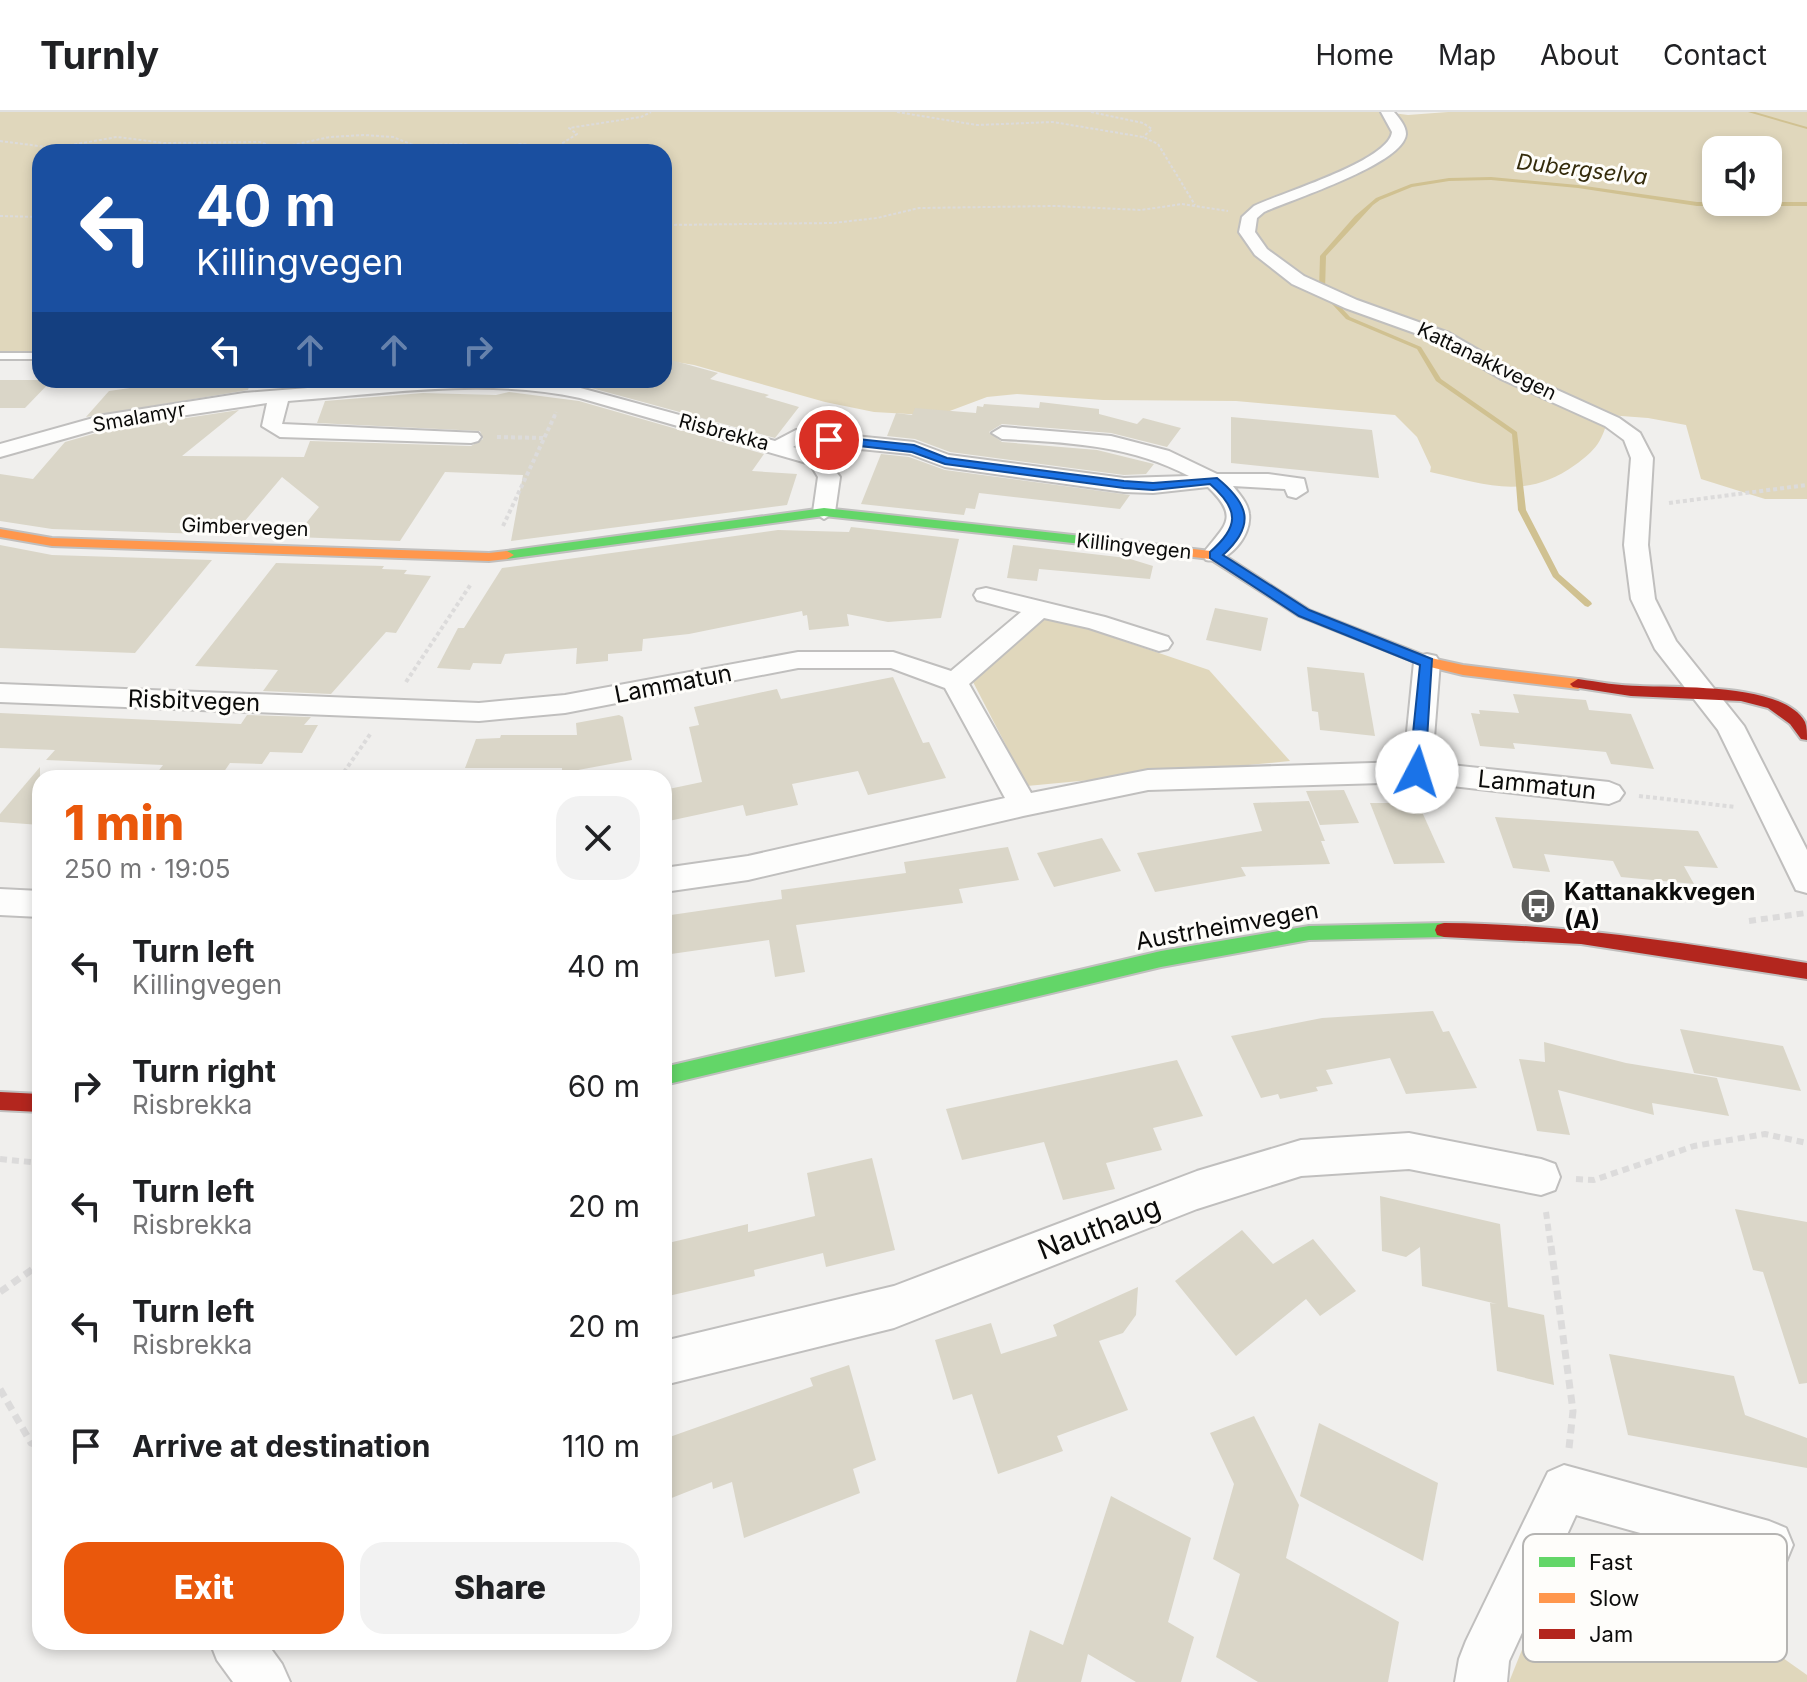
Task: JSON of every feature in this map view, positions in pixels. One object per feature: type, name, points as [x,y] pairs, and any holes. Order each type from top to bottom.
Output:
[{"type":"street","name":"Kattanakkvegen","points":[[1387,112],[1399,129],[1396,142],[1366,164],[1259,209],[1250,217],[1247,229],[1253,243],[1285,271],[1312,287],[1429,331],[1508,375],[1621,427],[1633,437],[1640,451],[1636,545],[1643,599],[1664,643],[1703,696],[1730,726],[1807,881]]},
{"type":"street","name":"Smalamyr","points":[[0,451],[104,421],[280,396],[381,388]]},
{"type":"street","name":"Smalamyr","points":[[561,388],[566,389]]},
{"type":"street","name":"Risbrekka","points":[[566,389],[777,448],[796,436],[812,437],[914,448],[945,461],[1124,485],[1268,480],[1296,484],[1296,491]]},
{"type":"street","points":[[280,396],[272,426],[280,431],[471,437]]},
{"type":"street","name":"Risbrekka","points":[[1002,433],[1116,442],[1162,454],[1213,480],[1229,494],[1239,513],[1239,525],[1232,540],[1214,555]]},
{"type":"street","points":[[777,448],[817,460],[828,468],[831,477],[824,512]]},
{"type":"street","name":"Killingvegen","points":[[489,557],[824,512],[1214,555],[1304,613],[1427,662],[1463,670],[1703,696]]},
{"type":"street","name":"Gimbervegen","points":[[0,533],[52,542],[489,557]]},
{"type":"street","points":[[986,595],[1096,622],[1159,643]]},
{"type":"street","points":[[1023,805],[955,682],[1039,609]]},
{"type":"street","name":"Lammatun","points":[[388,710],[479,712],[565,704],[798,660],[893,660],[955,682]]},
{"type":"street","points":[[1417,772],[1427,662]]},
{"type":"street","name":"Risbitvegen","points":[[0,693],[388,710]]},
{"type":"street","points":[[1703,696],[1741,696],[1773,704],[1795,720],[1807,735]]},
{"type":"street","name":"Lammatun","points":[[672,879],[748,868],[1023,805],[1148,780],[1417,772],[1609,793]]},
{"type":"street","points":[[0,902],[32,904]]},
{"type":"street","name":"Austrheimvegen","points":[[672,1074],[1161,959],[1309,933],[1451,930],[1588,938],[1699,952],[1807,971]]},
{"type":"street","points":[[0,1101],[32,1103]]},
{"type":"street","name":"Nauthaug","points":[[672,1361],[894,1307],[1197,1190],[1301,1158],[1409,1151],[1541,1177]]},
{"type":"street","points":[[1542,1534],[1564,1488],[1729,1534]]},
{"type":"street","points":[[1481,1682],[1484,1659],[1523,1576]]},
{"type":"street","points":[[241,1650],[264,1682]]},
{"type":"lane","points":[[0,356],[32,356]]},
{"type":"path","points":[[561,144],[577,134],[569,128],[641,117],[651,112]]},
{"type":"path","points":[[897,112],[977,125],[1053,122],[1143,137],[1158,144],[1167,163],[1183,179],[1195,205]]},
{"type":"path","points":[[1091,112],[1143,123],[1152,129],[1143,137]]},
{"type":"path","points":[[297,144],[330,137],[364,135],[393,137],[410,144]]},
{"type":"path","points":[[77,144],[117,137],[164,143],[266,144]]},
{"type":"path","points":[[0,141],[32,145]]},
{"type":"path","points":[[672,225],[833,223],[877,218],[919,208],[1056,206],[1141,210],[1175,204],[1240,212]]},
{"type":"path","points":[[0,216],[32,217]]},
{"type":"path","points":[[346,770],[489,557],[566,389]]},
{"type":"path","points":[[471,437],[543,438]]},
{"type":"path","points":[[1638,507],[1807,485]]},
{"type":"path","points":[[1609,793],[1773,811]]},
{"type":"path","points":[[1564,1488],[1573,1411],[1541,1177],[1594,1180],[1694,1146],[1765,1134],[1807,1143]]},
{"type":"path","points":[[0,1159],[32,1162]]},
{"type":"path","points":[[0,1292],[32,1270]]},
{"type":"path","points":[[0,1389],[32,1443]]},
{"type":"shaded area","points":[[0,112],[1385,112],[1408,115],[1448,112],[1807,112],[1807,499],[1765,499],[1701,479],[1686,425],[1648,418],[1608,415],[1598,444],[1575,465],[1539,483],[1504,486],[1430,472],[1431,467],[1417,437],[1395,415],[1236,401],[1103,400],[1017,394],[987,397],[947,412],[926,415],[874,412],[672,361],[672,144],[32,144],[32,357],[0,359]]},
{"type":"shaded area","points":[[1044,614],[1209,670],[1290,761],[1027,786],[972,680]]},
{"type":"shaded area","points":[[1523,1647],[1523,1662],[1787,1661],[1807,1675],[1807,1682],[1509,1682]]},
{"type":"building","points":[[672,360],[718,373],[710,379],[769,395],[765,397],[799,407],[775,438],[591,388],[672,388]]},
{"type":"building","points":[[0,380],[32,380],[32,388],[44,388],[25,408],[0,408]]},
{"type":"building","points":[[130,388],[249,388],[86,417],[109,391]]},
{"type":"building","points":[[509,392],[579,401],[764,454],[752,471],[797,474],[787,505],[511,541],[523,475],[445,472],[400,541],[295,537],[319,507],[282,477],[233,535],[52,529],[0,521],[0,474],[33,479],[65,442],[107,430],[239,410],[182,456],[304,457],[310,441],[471,446],[483,439],[480,431],[317,423],[325,401],[423,393],[496,395]]},
{"type":"building","points":[[1040,402],[1099,409],[1099,414],[1137,424],[1143,418],[1181,428],[1167,447],[1111,433],[1002,424],[989,432],[1002,442],[1097,450],[1154,464],[1146,474],[1124,475],[950,452],[915,439],[887,436],[896,413],[912,415],[915,408],[976,413],[977,406],[983,407],[984,404],[1039,408]]},
{"type":"building","points":[[1231,417],[1372,430],[1379,478],[1231,463]]},
{"type":"building","points":[[881,454],[909,457],[945,470],[1130,495],[1120,509],[979,493],[975,509],[966,508],[964,515],[861,504]]},
{"type":"building","points":[[851,527],[959,539],[941,618],[888,622],[847,614],[849,626],[809,630],[807,615],[803,616],[802,611],[689,634],[643,639],[642,651],[608,654],[608,661],[576,664],[577,648],[505,654],[501,664],[473,663],[470,670],[437,668],[458,628],[464,628],[502,568],[778,530],[849,532]]},
{"type":"building","points":[[0,545],[52,555],[212,560],[135,653],[0,648]]},
{"type":"building","points":[[1013,545],[1127,558],[1153,566],[1150,579],[1039,569],[1037,581],[1007,578]]},
{"type":"building","points":[[276,563],[384,566],[382,569],[407,570],[404,574],[431,576],[396,633],[386,632],[331,694],[263,691],[278,670],[195,666]]},
{"type":"building","points":[[1215,608],[1268,618],[1261,651],[1206,640]]},
{"type":"building","points":[[1307,667],[1364,673],[1375,736],[1320,730],[1318,712],[1312,711]]},
{"type":"building","points":[[893,677],[923,743],[929,742],[946,778],[868,795],[858,771],[792,784],[798,805],[746,816],[743,805],[672,820],[672,788],[702,782],[689,727],[699,725],[694,707],[777,689],[781,699]]},
{"type":"building","points":[[1513,694],[1586,700],[1589,710],[1631,714],[1654,769],[1611,764],[1606,752],[1513,743],[1515,749],[1480,746],[1471,713],[1480,714],[1479,710],[1519,713]]},
{"type":"building","points":[[0,713],[241,724],[247,715],[311,717],[304,725],[318,725],[302,753],[270,752],[262,764],[230,763],[225,770],[159,770],[163,765],[46,760],[55,750],[0,748]]},
{"type":"building","points":[[619,715],[623,717],[632,760],[578,770],[465,768],[476,739],[500,738],[501,735],[577,735],[576,723]]},
{"type":"building","points":[[32,776],[32,824],[0,822],[0,814]]},
{"type":"building","points":[[1344,790],[1359,823],[1320,825],[1306,791]]},
{"type":"building","points":[[1309,801],[1325,841],[1321,841],[1330,864],[1241,867],[1246,876],[1155,892],[1137,853],[1262,831],[1253,803]]},
{"type":"building","points":[[1370,803],[1418,803],[1445,863],[1394,864]]},
{"type":"building","points":[[1495,817],[1698,831],[1718,868],[1684,866],[1694,884],[1621,877],[1613,861],[1544,854],[1550,872],[1513,868]]},
{"type":"building","points":[[1102,838],[1121,871],[1054,887],[1037,853]]},
{"type":"building","points":[[1008,847],[1019,880],[959,889],[963,903],[796,925],[805,972],[775,977],[769,940],[672,954],[672,915],[782,899],[781,890],[906,873],[904,862]]},
{"type":"building","points":[[1433,1011],[1443,1032],[1449,1031],[1477,1088],[1406,1094],[1390,1058],[1326,1070],[1333,1084],[1316,1087],[1318,1091],[1280,1099],[1278,1094],[1261,1098],[1231,1036],[1322,1018]]},
{"type":"building","points":[[1680,1029],[1783,1046],[1801,1091],[1694,1073]]},
{"type":"building","points":[[1544,1042],[1626,1063],[1717,1078],[1729,1116],[1652,1103],[1654,1115],[1558,1090],[1570,1135],[1537,1131],[1519,1059],[1545,1062]]},
{"type":"building","points":[[1177,1060],[1203,1116],[1153,1128],[1162,1150],[1106,1163],[1115,1189],[1063,1200],[1044,1142],[962,1160],[946,1109]]},
{"type":"building","points":[[872,1158],[895,1250],[826,1267],[823,1253],[754,1270],[755,1276],[672,1295],[672,1242],[748,1224],[748,1232],[815,1216],[807,1173]]},
{"type":"building","points":[[1380,1196],[1500,1224],[1508,1307],[1544,1315],[1554,1385],[1497,1371],[1490,1303],[1497,1304],[1422,1286],[1420,1247],[1406,1257],[1382,1251]]},
{"type":"building","points":[[1735,1209],[1807,1222],[1807,1383],[1799,1384],[1763,1272],[1753,1270]]},
{"type":"building","points":[[1242,1230],[1273,1264],[1313,1239],[1356,1291],[1320,1316],[1306,1299],[1236,1356],[1175,1281]]},
{"type":"building","points":[[1138,1287],[1136,1315],[1123,1333],[1099,1341],[1128,1410],[1057,1436],[1063,1451],[998,1474],[972,1394],[953,1400],[935,1340],[991,1323],[1001,1354],[1057,1336],[1053,1325]]},
{"type":"building","points":[[1609,1354],[1734,1376],[1745,1415],[1807,1438],[1807,1468],[1628,1435]]},
{"type":"building","points":[[849,1365],[876,1460],[853,1469],[860,1493],[744,1538],[732,1482],[713,1489],[712,1482],[672,1498],[672,1436],[813,1386],[810,1378]]},
{"type":"building","points":[[1254,1416],[1299,1505],[1286,1558],[1399,1622],[1388,1682],[1258,1682],[1216,1657],[1240,1574],[1213,1559],[1234,1484],[1210,1433]]},
{"type":"building","points":[[1319,1423],[1438,1483],[1423,1561],[1300,1496]]},
{"type":"building","points":[[1111,1496],[1191,1538],[1168,1622],[1194,1637],[1181,1682],[1136,1682],[1088,1654],[1081,1682],[1016,1682],[1030,1630],[1063,1645]]},
{"type":"waterway","name":"Dubergselva","points":[[1750,112],[1807,128]]},
{"type":"waterway","name":"Dubergselva","points":[[1588,604],[1556,575],[1522,510],[1515,433],[1438,380],[1419,348],[1348,318],[1322,290],[1323,256],[1357,217],[1378,199],[1411,186],[1449,180],[1491,178],[1534,181],[1697,204],[1807,204]]},
{"type":"traffic: fast","points":[[507,555],[824,512],[1100,542]]},
{"type":"traffic: fast","points":[[672,1074],[1161,959],[1309,933],[1444,930]]},
{"type":"traffic: slow","points":[[0,533],[52,542],[489,557],[507,555]]},
{"type":"traffic: slow","points":[[1100,542],[1214,555],[1304,613],[1427,662],[1463,670],[1578,684]]},
{"type":"traffic: jam","points":[[1578,684],[1631,691],[1741,696],[1773,704],[1795,720],[1807,735]]},
{"type":"traffic: jam","points":[[1444,930],[1581,937],[1807,971]]},
{"type":"traffic: jam","points":[[0,1101],[32,1103]]},
{"type":"place","name":"Kattanakkvegen (A)","points":[[1538,906]]},
{"type":"route","points":[[829,440],[914,448],[945,461],[1124,485],[1153,486],[1213,480],[1229,494],[1239,513],[1239,525],[1232,540],[1214,555],[1304,613],[1427,662],[1417,772]]}]
